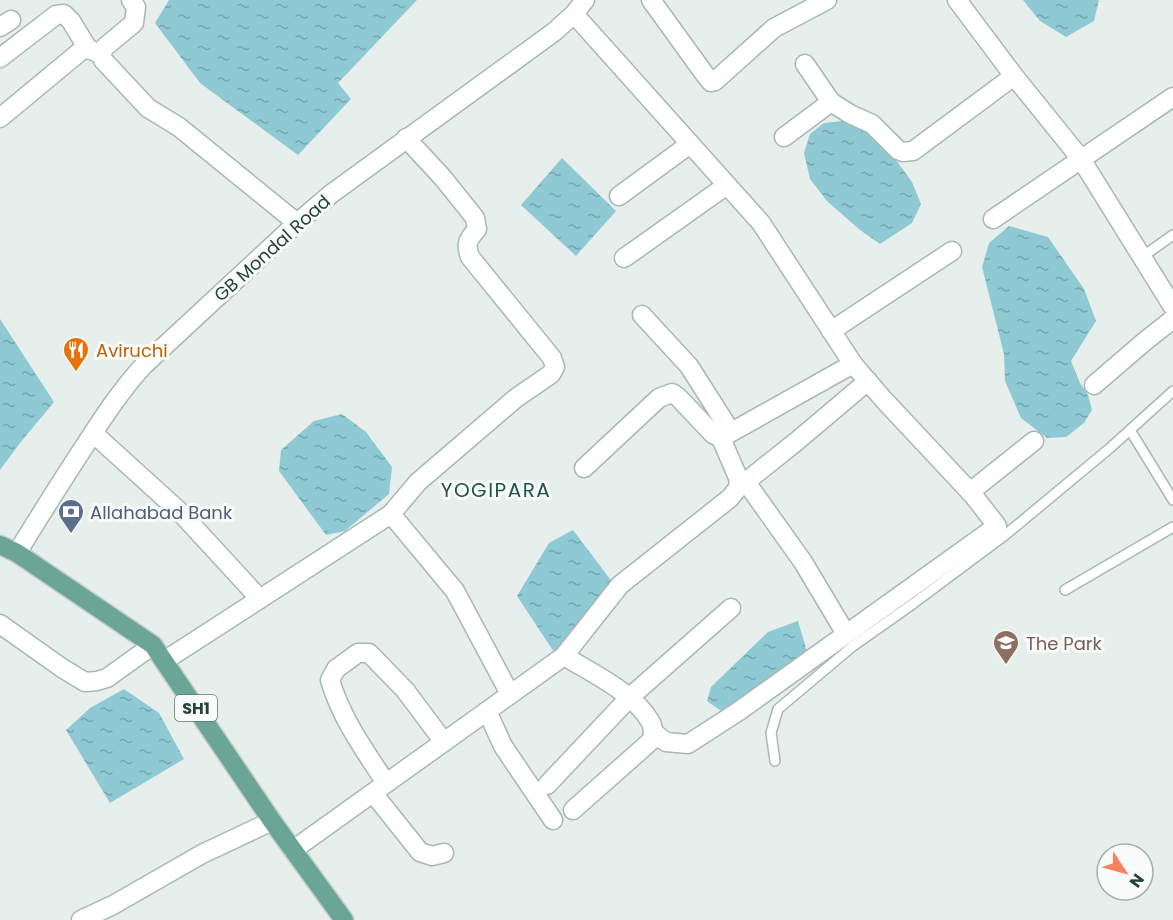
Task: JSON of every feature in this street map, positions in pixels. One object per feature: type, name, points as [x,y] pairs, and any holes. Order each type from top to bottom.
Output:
[{"type":"main road","name":"SH1","points":[[0,545],[17,553],[153,645],[272,821],[344,920]]},
{"type":"street","points":[[0,118],[82,50],[94,51],[105,47],[134,23],[136,7],[130,0]]},
{"type":"street","points":[[651,0],[711,82],[715,81],[774,28],[827,0]]},
{"type":"street","points":[[957,0],[1081,159],[1173,308]]},
{"type":"street","points":[[577,5],[690,144],[761,223],[853,364],[970,492],[997,526],[739,711],[688,744],[666,742],[653,732]]},
{"type":"street","name":"GB Mondal Road","points":[[17,553],[93,433],[127,384],[144,365],[331,194],[554,32],[577,5]]},
{"type":"street","points":[[0,58],[56,15],[64,14],[94,51],[148,108],[179,127],[297,223]]},
{"type":"street","points":[[805,64],[831,102],[872,124],[898,150],[903,152],[913,151],[1014,76]]},
{"type":"street","points":[[993,219],[1173,97]]},
{"type":"street","points":[[784,137],[831,102]]},
{"type":"street","points":[[164,661],[391,514],[418,482],[516,398],[551,374],[555,367],[552,358],[470,257],[467,248],[469,238],[477,230],[475,218],[443,178],[406,138]]},
{"type":"street","points":[[619,196],[690,144]]},
{"type":"street","points":[[624,258],[727,185]]},
{"type":"street","points":[[831,331],[952,251]]},
{"type":"street","points":[[642,315],[689,366],[726,435],[739,480],[803,562],[846,634]]},
{"type":"street","points":[[1094,386],[1173,319]]},
{"type":"street","points":[[584,468],[659,398],[672,393],[713,434],[726,435],[853,364]]},
{"type":"street","points":[[293,850],[564,656],[620,585],[730,498],[742,485],[868,381]]},
{"type":"street","points":[[93,433],[179,511],[260,599]]},
{"type":"street","points":[[970,492],[1034,441]]},
{"type":"street","points":[[391,514],[455,591],[510,694]]},
{"type":"street","points":[[547,785],[630,697],[731,608]]},
{"type":"street","points":[[0,624],[85,682],[107,678],[153,645]]},
{"type":"street","points":[[444,742],[405,690],[369,653],[358,652],[336,669],[330,680],[333,692],[379,788],[420,852],[432,856],[444,853]]},
{"type":"street","points":[[564,656],[630,697],[651,723],[653,732],[652,740],[573,810]]},
{"type":"street","points":[[487,711],[502,746],[553,820]]},
{"type":"street","points":[[81,920],[113,905],[202,854],[272,821]]},
{"type":"lane","points":[[1142,257],[1173,235]]},
{"type":"lane","points":[[775,761],[771,733],[778,709],[853,646],[1004,536],[1110,448],[1173,391]]},
{"type":"lane","points":[[1130,430],[1173,500]]},
{"type":"lane","points":[[1065,590],[1173,527]]},
{"type":"water","points":[[169,0],[417,0],[338,83],[351,99],[298,155],[200,83],[155,23]]},
{"type":"water","points":[[1023,0],[1099,0],[1094,21],[1066,37],[1040,21]]},
{"type":"water","points":[[843,121],[869,131],[896,160],[912,182],[921,204],[912,223],[880,244],[827,201],[810,179],[804,153],[810,134],[824,123]]},
{"type":"water","points":[[562,158],[616,211],[576,256],[521,205]]},
{"type":"water","points":[[1009,226],[1048,237],[1084,289],[1096,321],[1071,361],[1088,395],[1092,410],[1084,423],[1066,437],[1047,438],[1021,418],[1005,381],[1004,354],[982,267],[989,243]]},
{"type":"water","points":[[0,319],[54,402],[0,470]]},
{"type":"water","points":[[342,414],[366,432],[392,467],[389,494],[345,531],[326,535],[279,471],[281,450],[314,421]]},
{"type":"water","points":[[573,530],[613,583],[578,627],[554,652],[517,596],[549,543]]},
{"type":"water","points":[[798,621],[810,662],[733,719],[707,701],[711,687],[768,632]]},
{"type":"water","points":[[124,689],[159,713],[184,759],[110,803],[66,730],[90,708]]},
{"type":"place","name":"Aviruchi","points":[[76,373]]},
{"type":"place","name":"Allahabad Bank","points":[[71,535]]},
{"type":"place","name":"The Park","points":[[1006,666]]},
{"type":"district","name":"YOGIPARA","points":[[496,490]]}]
